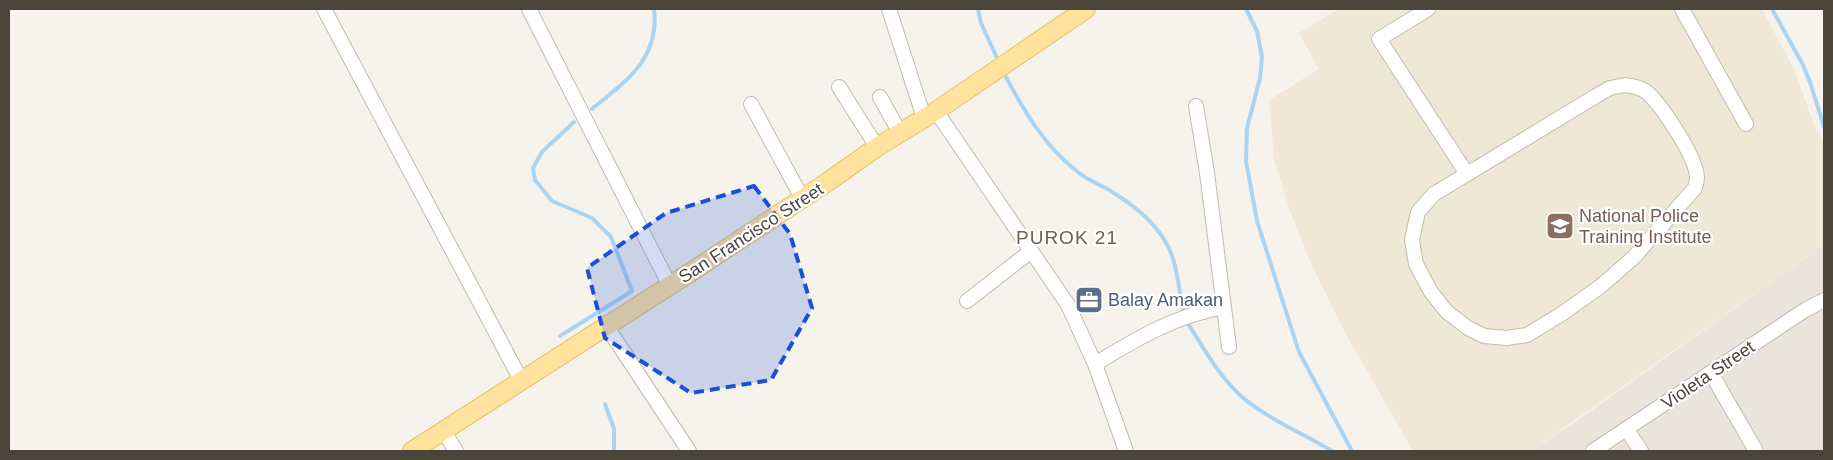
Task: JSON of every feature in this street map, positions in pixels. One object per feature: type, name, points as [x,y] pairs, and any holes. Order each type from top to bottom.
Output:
[{"type":"main road","name":"San Francisco Street","points":[[412,451],[670,286],[878,147],[930,115],[1086,9]]},
{"type":"street","points":[[324,9],[522,382]]},
{"type":"street","points":[[529,9],[670,286]]},
{"type":"street","points":[[889,9],[930,115],[1031,251],[1068,305],[1082,333],[1126,451]]},
{"type":"street","points":[[1428,9],[1380,39],[1466,174]]},
{"type":"street","points":[[1682,9],[1746,124]]},
{"type":"street","points":[[1625,85],[1636,86],[1648,93],[1664,112],[1688,149],[1697,177],[1695,188],[1684,201],[1634,257],[1601,286],[1563,313],[1527,335],[1506,338],[1484,336],[1468,328],[1446,312],[1431,292],[1416,264],[1412,240],[1418,212],[1434,194],[1466,174],[1610,88],[1625,85]]},
{"type":"street","points":[[840,87],[878,147]]},
{"type":"street","points":[[880,97],[900,133]]},
{"type":"street","points":[[751,104],[802,198]]},
{"type":"street","points":[[1196,106],[1229,347]]},
{"type":"street","points":[[967,301],[1031,251]]},
{"type":"street","name":"Violeta Street","points":[[1593,451],[1805,310],[1824,300]]},
{"type":"street","points":[[1094,364],[1151,331],[1206,310],[1224,307]]},
{"type":"street","points":[[607,327],[689,451]]},
{"type":"street","points":[[1711,373],[1756,451]]},
{"type":"street","points":[[1627,430],[1641,451]]},
{"type":"street","points":[[444,432],[456,451]]},
{"type":"highlighted area","points":[[754,186],[790,234],[812,308],[771,380],[691,393],[605,338],[587,268],[666,213]]},
{"type":"shaded area","name":"National Police Training Institute","points":[[1339,9],[1762,9],[1794,69],[1815,127],[1824,141],[1824,245],[1531,451],[1413,451],[1343,329],[1309,259],[1289,208],[1274,159],[1269,100],[1319,69],[1299,33]]},
{"type":"shaded area","points":[[1824,245],[1824,451],[1531,451],[1578,420]]},
{"type":"building","points":[[1092,290],[1100,302],[1086,310],[1079,297]]},
{"type":"waterway","points":[[592,109],[617,89],[638,67],[646,55],[652,42],[654,9]]},
{"type":"waterway","points":[[978,9],[981,23],[996,56]]},
{"type":"waterway","points":[[1246,9],[1257,31],[1262,57],[1260,78],[1247,128],[1246,161],[1257,221],[1299,352],[1352,451]]},
{"type":"waterway","points":[[1772,9],[1802,63],[1824,127]]},
{"type":"waterway","points":[[1006,77],[1029,117],[1056,153],[1082,175],[1132,206],[1160,233],[1172,257],[1183,311]]},
{"type":"waterway","points":[[560,336],[632,291],[611,237],[592,218],[552,201],[535,180],[533,168],[542,152],[574,122]]},
{"type":"waterway","points":[[1187,322],[1218,370],[1241,396],[1273,419],[1332,451]]},
{"type":"waterway","points":[[605,404],[614,429],[614,451]]},
{"type":"place","name":"National Police Training Institute","points":[[1560,226]]},
{"type":"place","name":"Balay Amakan","points":[[1089,300]]},
{"type":"district","name":"PUROK 21","points":[[1067,237]]}]
